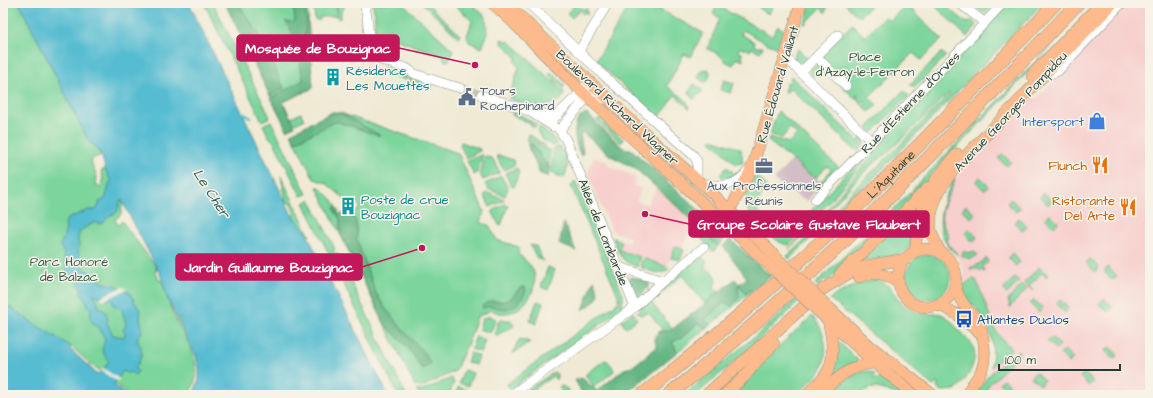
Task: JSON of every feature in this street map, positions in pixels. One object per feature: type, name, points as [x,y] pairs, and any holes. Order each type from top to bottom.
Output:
[{"type":"highway","name":"L'Aquitaine","points":[[642,395],[726,327],[818,245],[908,157],[1056,3]]},
{"type":"highway","name":"L'Aquitaine","points":[[669,395],[754,325],[852,234],[942,145],[1078,3]]},
{"type":"main road","name":"Boulevard Richard Wagner","points":[[492,3],[519,28],[553,64],[704,204],[724,222],[778,263]]},
{"type":"main road","name":"Boulevard Richard Wagner","points":[[506,3],[643,132],[700,181],[730,210],[778,263],[822,307]]},
{"type":"main road","name":"Rue Édouard Vaillant","points":[[724,222],[753,165],[784,56],[801,3]]},
{"type":"main road","name":"Avenue Georges Pompidou","points":[[915,252],[917,228],[920,215],[935,181],[949,163],[1101,3]]},
{"type":"main road","name":"Avenue Georges Pompidou","points":[[941,253],[932,235],[931,222],[936,202],[949,176],[961,161],[1040,77],[1113,3]]},
{"type":"main road","points":[[706,395],[867,249],[935,181]]},
{"type":"main road","name":"Boulevard Richard Wagner","points":[[704,204],[730,210]]},
{"type":"main road","points":[[955,287],[948,298],[937,305],[925,307],[913,303],[902,292],[899,284],[901,267],[906,259],[915,252],[921,250],[935,250],[951,262],[956,275],[955,287],[961,302],[977,321],[982,336],[985,354],[979,375],[964,393]]},
{"type":"main road","points":[[823,289],[850,272],[861,268],[906,259]]},
{"type":"main road","points":[[724,395],[743,378],[762,355],[777,341],[828,295],[844,283],[872,273],[880,273],[889,276],[899,284]]},
{"type":"main road","points":[[937,305],[954,312],[982,336]]},
{"type":"main road","points":[[806,395],[823,378],[828,371],[831,361],[832,340],[828,320],[822,307]]},
{"type":"main road","points":[[822,307],[933,394]]},
{"type":"main road","points":[[828,320],[875,363],[914,395]]},
{"type":"main road","points":[[818,395],[837,378],[851,369],[859,365],[875,363]]},
{"type":"street","points":[[364,3],[370,45],[381,60],[406,68],[415,74],[460,88]]},
{"type":"street","points":[[528,3],[612,83],[694,156],[697,161],[700,181]]},
{"type":"street","points":[[579,51],[608,3]]},
{"type":"street","points":[[959,3],[984,22]]},
{"type":"street","name":"Rue d'Estienne d'Orves","points":[[816,200],[1003,3]]},
{"type":"street","points":[[1040,77],[1058,72],[1122,3]]},
{"type":"street","points":[[801,72],[838,35]]},
{"type":"street","points":[[784,56],[872,142]]},
{"type":"street","points":[[817,57],[846,86]]},
{"type":"street","points":[[557,129],[567,121],[582,104],[586,95],[586,78]]},
{"type":"street","points":[[481,95],[529,111],[548,115],[558,115]]},
{"type":"street","points":[[557,129],[551,123],[552,121],[578,96],[586,95],[609,100]]},
{"type":"street","points":[[529,111],[557,129]]},
{"type":"street","name":"Allée de Lombardie","points":[[557,129],[566,140],[635,307]]},
{"type":"street","name":"Rue Édouard Vaillant","points":[[700,181],[724,186],[731,184],[737,182],[753,165]]},
{"type":"street","points":[[511,395],[635,307],[663,281],[704,247]]},
{"type":"street","points":[[619,267],[663,281]]},
{"type":"shaded area","points":[[1128,3],[1150,3],[1150,395],[976,395],[987,379],[991,369],[993,341],[990,330],[982,315],[970,303],[964,294],[964,273],[961,263],[957,255],[945,241],[940,227],[944,200],[953,181],[1033,96],[1036,99]]},
{"type":"shaded area","points":[[594,157],[607,162],[607,165],[636,177],[633,185],[641,188],[637,201],[647,205],[656,189],[667,197],[694,223],[691,225],[682,249],[675,247],[667,267],[619,250],[623,240],[629,242],[630,237],[613,232],[599,201],[588,171]]},
{"type":"shaded area","points":[[792,160],[800,166],[800,168],[824,183],[807,201],[774,180]]},
{"type":"green space","name":"Parc Honoré de Balzac","points":[[3,3],[19,3],[89,142],[95,146],[101,155],[90,160],[97,177],[96,185],[101,188],[103,179],[101,171],[105,169],[123,203],[121,214],[115,220],[118,225],[122,221],[155,266],[157,270],[155,269],[155,271],[159,280],[161,281],[162,279],[170,306],[195,361],[196,372],[194,383],[188,395],[131,395],[114,384],[116,381],[90,364],[73,348],[34,324],[3,302]]},
{"type":"green space","points":[[204,3],[213,3],[270,117],[262,121]]},
{"type":"green space","points":[[225,3],[307,3],[313,88],[275,106]]},
{"type":"green space","points":[[225,3],[238,3],[257,31],[265,47],[273,57],[277,73],[284,88],[270,96]]},
{"type":"green space","points":[[290,3],[306,3],[304,42],[299,61],[292,61],[284,58],[281,53],[281,50],[290,51],[294,44],[294,36],[285,21],[292,23],[295,21],[294,12]]},
{"type":"green space","points":[[340,3],[345,3],[345,6],[341,12],[341,18],[338,19],[337,5]]},
{"type":"green space","points":[[372,3],[402,3],[453,50],[450,59],[445,61],[443,56],[375,32],[375,14]]},
{"type":"green space","points":[[422,3],[427,3],[460,35],[460,37],[458,37]]},
{"type":"green space","points":[[453,3],[471,3],[486,17],[487,35],[482,48],[469,42],[467,36],[472,21]]},
{"type":"green space","points":[[572,3],[580,3],[579,5],[583,9],[587,8],[587,14],[585,12],[583,14],[579,10],[572,18],[567,13],[574,8],[570,5]]},
{"type":"green space","points":[[631,3],[648,3],[703,33],[691,57],[684,54],[667,86],[687,101],[689,109],[675,95],[658,118],[596,61]]},
{"type":"green space","points":[[712,3],[717,3],[716,5],[772,36],[778,26],[784,30],[779,48],[768,44],[743,30],[741,34],[754,42],[754,45],[757,47],[763,47],[760,52],[751,48],[750,51],[745,48],[744,50],[740,47],[738,51],[742,53],[743,61],[737,58],[733,65],[725,61],[720,55],[708,49],[720,18],[713,14],[717,6]]},
{"type":"green space","points":[[762,3],[774,3],[769,14],[759,9]]},
{"type":"green space","points":[[811,3],[823,3],[827,7],[826,11],[825,13],[822,7],[804,24]]},
{"type":"green space","points":[[873,3],[859,17],[845,4]]},
{"type":"green space","points":[[932,3],[942,3],[967,23],[972,20],[976,24],[975,27],[967,37]]},
{"type":"green space","points":[[971,3],[996,3],[985,14]]},
{"type":"green space","points":[[1009,3],[1043,3],[848,204],[789,259],[787,257],[788,255],[825,221],[848,195],[950,94],[949,93],[889,151],[866,170],[814,226],[788,249],[826,211],[902,119],[901,117]]},
{"type":"green space","points":[[336,4],[337,16],[320,17],[320,20],[315,20],[314,10],[318,5]]},
{"type":"green space","name":"Place d'Azay-le-Ferron","points":[[906,4],[942,39],[921,60],[913,53],[869,97],[877,105],[869,112],[861,104],[864,101],[863,100],[860,103],[858,100],[857,93],[856,99],[845,89],[820,57],[852,24],[865,37],[885,16],[890,21]]},
{"type":"green space","points":[[308,18],[313,88],[283,102],[295,126],[287,130],[271,98],[303,80],[300,65],[303,57]]},
{"type":"green space","points":[[1061,35],[929,177],[932,179],[856,257],[827,281],[825,279],[817,286],[815,284],[910,193],[911,194],[913,192],[912,190]]},
{"type":"green space","points":[[501,39],[510,42],[563,91],[564,94],[561,99],[546,106],[535,106],[509,98],[519,67],[515,62],[516,57],[505,45],[502,44]]},
{"type":"green space","points":[[798,49],[808,59],[802,65],[794,58]]},
{"type":"green space","points":[[941,53],[946,56],[915,88],[910,84]]},
{"type":"green space","points":[[816,64],[820,68],[813,76],[809,71]]},
{"type":"green space","points":[[384,68],[407,76],[406,80],[383,72],[382,70]]},
{"type":"green space","points":[[708,69],[710,72],[708,81],[704,82],[698,78],[701,71]]},
{"type":"green space","points":[[551,72],[565,85],[563,88],[549,75]]},
{"type":"green space","points":[[791,76],[859,142],[861,135],[865,141],[858,151],[857,149],[855,150],[791,88],[786,93],[784,91],[787,82],[789,84]]},
{"type":"green space","points":[[410,77],[432,85],[431,89],[409,81]]},
{"type":"green space","points":[[724,80],[734,83],[731,93],[720,90]]},
{"type":"green space","points":[[694,84],[702,90],[702,92],[694,99],[689,92]]},
{"type":"green space","points":[[903,91],[909,96],[872,133],[867,128]]},
{"type":"green space","points":[[778,111],[839,168],[824,183],[821,182],[831,170],[827,166],[816,178],[800,168],[800,166],[768,141],[769,137],[789,143],[797,134],[790,128],[782,138],[770,134]]},
{"type":"green space","points":[[333,112],[343,114],[458,153],[484,211],[481,223],[489,225],[497,240],[519,247],[518,254],[530,265],[534,273],[534,288],[531,295],[521,307],[507,313],[500,313],[491,310],[477,317],[469,341],[455,371],[422,387],[415,386],[317,187],[320,187],[333,200],[336,206],[334,208],[335,212],[340,219],[340,232],[360,207],[353,200],[350,203],[326,183],[314,179],[291,134]]},
{"type":"green space","points":[[333,112],[341,113],[380,136],[338,122],[333,123],[295,142],[291,133]]},
{"type":"green space","points":[[513,112],[537,125],[534,128],[529,123],[512,115]]},
{"type":"green space","points":[[301,113],[304,120],[294,124],[291,118]]},
{"type":"green space","points":[[584,114],[593,119],[623,148],[631,149],[728,236],[718,246],[638,171],[611,156],[583,133],[580,133],[583,153],[581,156],[577,146],[575,128],[577,122]]},
{"type":"green space","points":[[600,118],[624,140],[621,143],[597,120]]},
{"type":"green space","points":[[271,121],[307,194],[301,196],[274,142],[269,137],[263,125]]},
{"type":"green space","points":[[540,127],[553,138],[557,144],[552,146],[542,139],[537,131]]},
{"type":"green space","points":[[529,134],[546,146],[527,141]]},
{"type":"green space","points":[[712,139],[741,149],[743,163],[736,164],[711,141]]},
{"type":"green space","points":[[461,142],[480,149],[480,151],[466,158],[460,145]]},
{"type":"green space","points":[[876,142],[878,144],[818,215],[789,245],[776,240],[753,218],[746,207],[746,194],[749,186],[754,177],[758,177],[766,186],[756,206],[757,211],[781,235],[791,232]]},
{"type":"green space","points":[[530,143],[549,168],[548,177],[539,173],[529,149],[528,145]]},
{"type":"green space","points":[[531,143],[550,150],[549,168]]},
{"type":"green space","points":[[560,147],[568,162],[564,178],[551,173],[554,149]]},
{"type":"green space","points":[[1002,154],[1011,162],[1007,166],[998,158]]},
{"type":"green space","points":[[483,155],[477,173],[474,175],[467,161]]},
{"type":"green space","points":[[498,155],[513,160],[515,165],[505,170],[503,169],[497,157]]},
{"type":"green space","points":[[485,156],[493,159],[499,173],[483,180],[480,174]]},
{"type":"green space","points":[[727,167],[737,176],[725,179],[720,175]]},
{"type":"green space","points":[[517,168],[519,172],[514,187],[511,186],[506,173]]},
{"type":"green space","points":[[281,176],[310,236],[292,215],[295,214],[290,203],[287,204]]},
{"type":"green space","points":[[501,176],[508,188],[505,196],[488,189],[485,184]]},
{"type":"green space","points":[[980,177],[989,186],[984,190],[976,182]]},
{"type":"green space","points":[[955,178],[944,205],[942,219],[948,234],[946,241],[958,255],[949,247],[944,238],[940,218],[945,197]]},
{"type":"green space","points":[[575,181],[623,294],[623,301],[618,300],[618,295],[571,186]]},
{"type":"green space","points":[[487,193],[504,199],[503,201],[490,207],[484,195]]},
{"type":"green space","points":[[1044,193],[1052,201],[1048,205],[1040,197]]},
{"type":"green space","points":[[310,199],[335,249],[333,250],[335,254],[337,253],[406,395],[398,395],[304,203]]},
{"type":"green space","points":[[1011,199],[1020,208],[1016,212],[1007,203]]},
{"type":"green space","points":[[918,202],[911,245],[908,249],[904,252],[884,258],[862,261]]},
{"type":"green space","points":[[505,204],[508,205],[501,226],[499,225],[492,211]]},
{"type":"green space","points":[[966,205],[975,214],[971,218],[962,210]]},
{"type":"green space","points":[[336,206],[340,215],[343,213],[349,218],[353,215],[356,222],[357,240],[376,293],[386,309],[402,329],[423,351],[431,364],[422,369],[409,349],[386,326],[340,233],[340,219],[334,209]]},
{"type":"green space","points":[[1050,214],[1058,222],[1054,227],[1045,218]]},
{"type":"green space","points":[[1019,218],[1027,227],[1023,231],[1015,223]]},
{"type":"green space","points":[[564,223],[576,251],[559,244]]},
{"type":"green space","points":[[694,223],[718,246],[713,252],[692,225]]},
{"type":"green space","points":[[969,229],[977,237],[973,242],[965,233]]},
{"type":"green space","points":[[613,238],[622,241],[619,250],[640,257],[637,267],[623,259]]},
{"type":"green space","points":[[730,239],[771,276],[746,294],[739,284],[747,278],[723,246]]},
{"type":"green space","points":[[530,245],[536,246],[543,261],[537,258]]},
{"type":"green space","points":[[675,246],[684,250],[680,260],[671,258]]},
{"type":"green space","points":[[963,251],[968,253],[973,251],[978,255],[974,258],[968,258],[962,256]]},
{"type":"green space","points":[[1012,253],[1020,262],[1016,266],[1008,258]]},
{"type":"green space","points":[[932,255],[937,256],[944,261],[949,268],[949,286],[944,293],[937,298],[924,299],[919,298],[912,293],[907,286],[906,273],[907,268],[912,261],[919,256]]},
{"type":"green space","points":[[701,256],[707,262],[705,264],[705,269],[714,273],[716,277],[714,286],[718,292],[705,304],[682,275],[663,292],[661,289]]},
{"type":"green space","points":[[643,258],[669,269],[659,272],[640,267]]},
{"type":"green space","points":[[987,258],[988,263],[983,265],[985,272],[977,269],[970,269],[970,268]]},
{"type":"green space","points":[[1090,259],[1099,267],[1095,272],[1086,263]]},
{"type":"green space","points":[[548,267],[555,270],[548,290],[541,287]]},
{"type":"green space","points":[[1039,267],[1048,275],[1046,277],[1042,273],[1029,286],[1033,291],[1024,283]]},
{"type":"green space","points":[[1108,267],[1117,276],[1113,280],[1104,272]]},
{"type":"green space","points":[[632,277],[649,283],[649,287],[640,296],[636,295],[629,279]]},
{"type":"green space","points":[[1015,277],[1019,281],[1006,294],[1004,289]]},
{"type":"green space","points":[[735,279],[739,284],[739,297],[731,306],[725,302],[705,319],[710,325],[707,328],[698,323],[682,337],[675,340],[672,343],[677,352],[624,395],[583,395],[575,380],[582,378],[597,391],[624,369],[632,367],[657,347],[655,341],[656,334],[671,330]]},
{"type":"green space","points":[[972,279],[976,280],[978,284],[994,328],[999,336],[1011,348],[1010,351],[991,367],[993,348],[990,332],[983,318],[964,294],[963,286]]},
{"type":"green space","points":[[594,280],[598,291],[597,298],[583,310]]},
{"type":"green space","points":[[874,280],[886,284],[903,304],[911,309],[924,314],[941,314],[946,317],[972,344],[974,356],[971,369],[964,381],[955,390],[942,391],[937,388],[937,383],[933,386],[830,299],[835,295],[857,285]]},
{"type":"green space","points":[[739,284],[746,293],[750,290],[752,291],[677,352],[672,343],[698,323],[706,328],[710,325],[705,319],[725,302],[731,305],[739,297]]},
{"type":"green space","points":[[1022,285],[1027,289],[1010,307],[1008,300]]},
{"type":"green space","points":[[521,287],[525,287],[525,293],[516,305],[509,309],[491,307],[482,308],[483,305],[492,301],[508,300]]},
{"type":"green space","points":[[657,292],[659,295],[651,302],[672,328],[657,333],[662,329],[649,313],[640,315],[637,312]]},
{"type":"green space","points":[[796,299],[799,302],[697,394],[684,395],[771,323]]},
{"type":"green space","points":[[1104,299],[1113,307],[1108,312],[1099,304]]},
{"type":"green space","points":[[1034,300],[1043,308],[1039,313],[1030,304]]},
{"type":"green space","points":[[1060,300],[1069,308],[1065,313],[1056,304]]},
{"type":"green space","points":[[537,301],[543,303],[536,324],[530,321]]},
{"type":"green space","points":[[618,302],[623,303],[619,311],[510,389],[507,384]]},
{"type":"green space","points":[[633,312],[637,319],[626,328],[621,321]]},
{"type":"green space","points":[[489,316],[496,319],[490,333],[479,329],[482,319]]},
{"type":"green space","points":[[812,316],[821,328],[826,350],[820,371],[812,381],[795,395],[732,395],[751,378],[765,360],[777,348]]},
{"type":"green space","points":[[499,320],[511,320],[514,326],[497,335],[494,333]]},
{"type":"green space","points":[[476,336],[485,340],[481,352],[471,349]]},
{"type":"green space","points":[[1051,337],[1060,345],[1056,350],[1047,341]]},
{"type":"green space","points":[[520,339],[530,342],[513,354],[517,343]]},
{"type":"green space","points":[[839,343],[858,361],[834,375],[832,374],[836,344]]},
{"type":"green space","points":[[1109,347],[1118,355],[1114,359],[1105,351]]},
{"type":"green space","points":[[1065,350],[1073,358],[1069,363],[1060,354]]},
{"type":"green space","points":[[1018,351],[1018,355],[988,386],[985,395],[976,395],[988,376]]},
{"type":"green space","points":[[470,353],[479,356],[476,365],[467,362]]},
{"type":"green space","points":[[605,360],[611,364],[614,371],[594,387],[586,374]]},
{"type":"green space","points":[[464,370],[473,373],[468,386],[459,383]]},
{"type":"green space","points":[[868,371],[875,374],[873,378],[877,380],[880,377],[903,395],[872,388],[855,396],[829,395],[852,376]]},
{"type":"green space","points":[[554,372],[557,374],[556,380],[553,376],[525,395],[519,395]]},
{"type":"green space","points":[[1035,372],[1044,380],[1040,385],[1031,377]]},
{"type":"green space","points":[[1084,373],[1093,381],[1089,386],[1080,377]]},
{"type":"green space","points":[[451,378],[454,382],[449,395],[419,395],[417,390],[422,391]]},
{"type":"green space","points":[[1003,379],[1012,387],[1008,392],[999,383]]},
{"type":"green space","points":[[561,386],[567,389],[569,395],[557,395],[562,392],[559,387]]},
{"type":"green space","points":[[458,387],[467,390],[465,395],[456,395]]},
{"type":"water","name":"Le Cher","points":[[19,3],[189,3],[292,215],[305,230],[388,395],[192,395],[199,379],[199,368],[196,356],[168,300],[160,274],[121,199],[115,214],[110,215],[103,223],[100,224],[95,222],[80,231],[78,238],[78,254],[82,265],[87,271],[97,275],[96,276],[100,281],[107,284],[117,285],[118,287],[129,292],[141,312],[140,317],[142,331],[137,340],[142,354],[135,368],[138,372],[135,375],[131,372],[127,373],[123,371],[115,382],[114,386],[127,395],[3,395],[3,302],[34,324],[71,346],[70,349],[97,374],[101,372],[109,361],[102,350],[105,339],[99,327],[95,326],[90,318],[91,310],[85,297],[83,297],[80,292],[82,291],[78,283],[73,276],[68,274],[63,252],[60,246],[63,240],[66,227],[65,223],[67,219],[88,210],[96,210],[99,202],[105,199],[111,180],[105,170],[101,155],[95,146],[89,142]],"holes":[[[93,294],[108,300],[110,299],[114,301],[112,303],[115,307],[120,307],[122,311],[126,325],[123,330],[125,333],[124,337],[113,335],[107,323],[108,318],[99,307]]]},
{"type":"pier","points":[[122,287],[127,289],[105,300],[99,298]]},
{"type":"pier","points":[[103,368],[119,379],[118,382],[101,371]]},
{"type":"waterway","points":[[243,113],[251,118]]},
{"type":"tunnel","points":[[460,88],[481,95]]},
{"type":"place","name":"Mosquée de Bouzignac","points":[[475,65]]},
{"type":"place","name":"Résidence Les Mouettes","points":[[333,77]]},
{"type":"place","name":"Tours Rochepinard","points":[[467,97]]},
{"type":"place","name":"Intersport","points":[[1097,121]]},
{"type":"place","name":"Flunch","points":[[1100,165]]},
{"type":"place","name":"Aux Professionnels Réunis","points":[[764,166]]},
{"type":"place","name":"Poste de crue Bouzignac","points":[[348,206]]},
{"type":"place","name":"Ristorante Del Arte","points":[[1128,207]]},
{"type":"place","name":"Groupe Scolaire Gustave Flaubert","points":[[645,214]]},
{"type":"place","name":"Jardin Guillaume Bouzignac","points":[[422,248]]},
{"type":"place","name":"Atlantes Duclos","points":[[964,319]]}]
